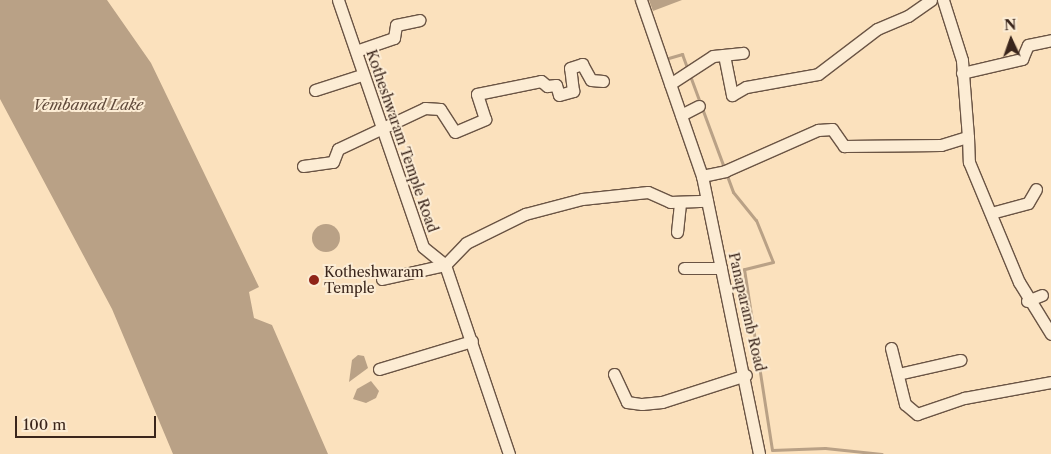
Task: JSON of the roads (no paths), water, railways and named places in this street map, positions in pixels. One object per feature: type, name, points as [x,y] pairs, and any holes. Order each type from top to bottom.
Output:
[{"type":"street","name":"Kotheshwaram Temple Road","points":[[338,0],[348,38],[356,51],[362,74],[423,246],[445,265],[509,454]]},
{"type":"street","name":"Panaparamb Road","points":[[641,0],[702,176],[746,375],[760,454]]},
{"type":"street","points":[[724,55],[732,94],[746,87],[818,74],[877,29],[908,16],[930,0]]},
{"type":"street","points":[[943,0],[962,60],[969,162],[1027,301],[1051,334]]},
{"type":"street","points":[[356,51],[394,38],[396,25],[419,20]]},
{"type":"street","points":[[962,73],[1022,58],[1028,45],[1051,40]]},
{"type":"street","points":[[670,84],[713,56],[743,54]]},
{"type":"street","points":[[302,166],[334,162],[338,149],[433,106],[440,109],[455,132],[485,119],[477,94],[541,81],[547,86],[556,85],[559,95],[566,93],[572,91],[570,68],[582,64],[591,80],[603,80]]},
{"type":"street","points":[[315,90],[362,74]]},
{"type":"street","points":[[681,115],[699,106]]},
{"type":"street","points":[[702,176],[725,171],[818,130],[832,129],[844,146],[941,145],[968,137]]},
{"type":"street","points":[[991,213],[1028,203],[1036,189]]},
{"type":"street","points":[[382,279],[445,265],[466,243],[525,214],[582,199],[648,192],[680,203],[707,201]]},
{"type":"street","points":[[677,232],[680,203]]},
{"type":"street","points":[[684,268],[721,268]]},
{"type":"street","points":[[1027,301],[1042,295]]},
{"type":"street","points":[[379,368],[472,341]]},
{"type":"street","points":[[891,348],[905,404],[917,414],[964,398],[1051,382]]},
{"type":"street","points":[[898,374],[960,360]]},
{"type":"street","points":[[614,374],[627,402],[642,404],[662,402],[746,375]]},
{"type":"water","name":"Vembanad Lake","points":[[0,0],[107,0],[151,63],[259,287],[249,292],[254,318],[272,325],[328,454],[173,454],[112,309],[0,99]]},
{"type":"water","points":[[649,0],[682,0],[653,11]]},
{"type":"water","points":[[326,224],[336,228],[340,238],[336,248],[326,252],[316,248],[312,238],[316,228]]},
{"type":"water","points":[[358,355],[364,356],[368,368],[349,382],[352,360]]},
{"type":"water","points":[[371,381],[379,391],[376,398],[366,403],[353,399],[357,389]]},
{"type":"waterway","points":[[665,59],[682,54],[733,192],[756,220],[773,262],[744,269],[772,450],[825,448],[882,454]]},
{"type":"place","name":"Kotheshwaram Temple","points":[[314,280]]}]
